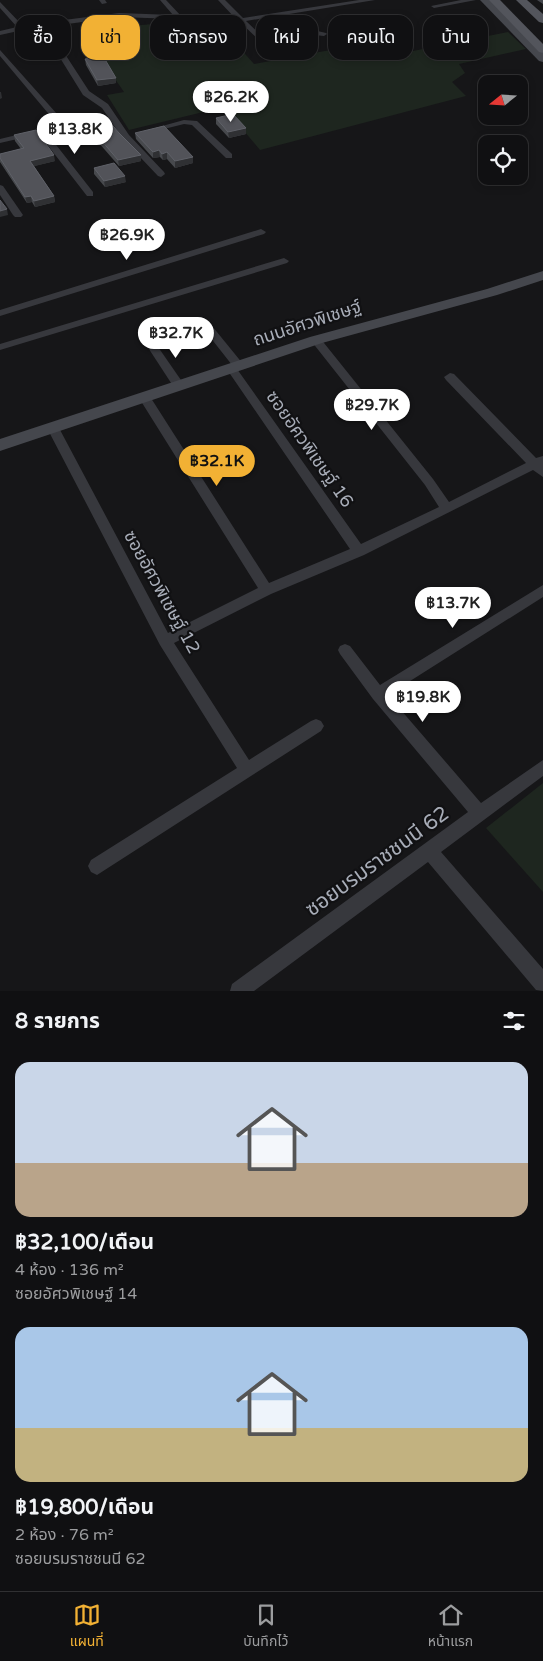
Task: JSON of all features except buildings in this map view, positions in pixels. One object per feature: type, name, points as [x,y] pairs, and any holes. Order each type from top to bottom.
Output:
[{"type":"main road","points":[[494,0],[543,50]]},
{"type":"main road","points":[[503,0],[543,39]]},
{"type":"main road","points":[[510,0],[543,32]]},
{"type":"main road","points":[[521,0],[543,20]]},
{"type":"main road","points":[[526,0],[543,16]]},
{"type":"main road","points":[[533,0],[543,9]]},
{"type":"street","points":[[163,0],[176,15]]},
{"type":"street","points":[[221,0],[237,15]]},
{"type":"street","points":[[329,0],[339,5]]},
{"type":"street","points":[[246,19],[372,0]]},
{"type":"street","points":[[434,6],[473,0]]},
{"type":"street","points":[[485,0],[543,59]]},
{"type":"street","points":[[0,4],[15,20]]},
{"type":"street","points":[[187,15],[203,9]]},
{"type":"street","points":[[71,20],[120,15],[150,17]]},
{"type":"street","points":[[246,24],[256,34]]},
{"type":"street","points":[[0,33],[15,30]]},
{"type":"street","points":[[318,32],[324,34]]},
{"type":"street","points":[[0,52],[63,126]]},
{"type":"street","points":[[65,60],[86,93],[101,102],[126,136],[161,174]]},
{"type":"street","points":[[0,142],[110,115]]},
{"type":"street","points":[[126,136],[184,122],[194,122],[229,156]]},
{"type":"street","points":[[40,132],[90,194]]},
{"type":"street","points":[[0,188],[18,215]]},
{"type":"street","points":[[0,313],[261,232]]},
{"type":"street","points":[[0,347],[284,261]]},
{"type":"street","name":"ถนนอัศวพิเชษฐ์","points":[[0,445],[316,340],[492,292],[543,275]]},
{"type":"street","name":"ซอยอัศวพิเชษฐ์ 16","points":[[204,323],[359,551]]},
{"type":"street","points":[[316,340],[429,482],[447,509]]},
{"type":"street","points":[[152,346],[179,386]]},
{"type":"street","points":[[165,641],[266,590],[359,551],[540,466],[450,376]]},
{"type":"street","points":[[145,398],[266,590]]},
{"type":"street","name":"ซอยอัศวพิเชษฐ์ 12","points":[[53,428],[165,641],[247,770]]},
{"type":"street","points":[[378,694],[543,590]]},
{"type":"street","points":[[345,650],[378,694],[479,813]]},
{"type":"street","points":[[97,866],[316,726]]},
{"type":"street","name":"ซอยบรมราชชนนี 62","points":[[240,991],[430,852],[479,813],[543,768]]},
{"type":"street","points":[[430,852],[543,983]]},
{"type":"shaded area","points":[[150,24],[150,60],[246,60],[246,55],[254,64],[276,60],[318,60],[318,52],[328,50],[328,60],[413,60],[413,51],[423,49],[423,60],[477,60],[459,64],[465,73],[452,82],[466,96],[260,150],[224,107],[129,130],[107,95],[124,92],[102,60],[140,60],[140,25]]},
{"type":"shaded area","points":[[508,32],[526,49],[488,58],[488,36]]},
{"type":"shaded area","points":[[543,783],[543,892],[486,828]]}]
